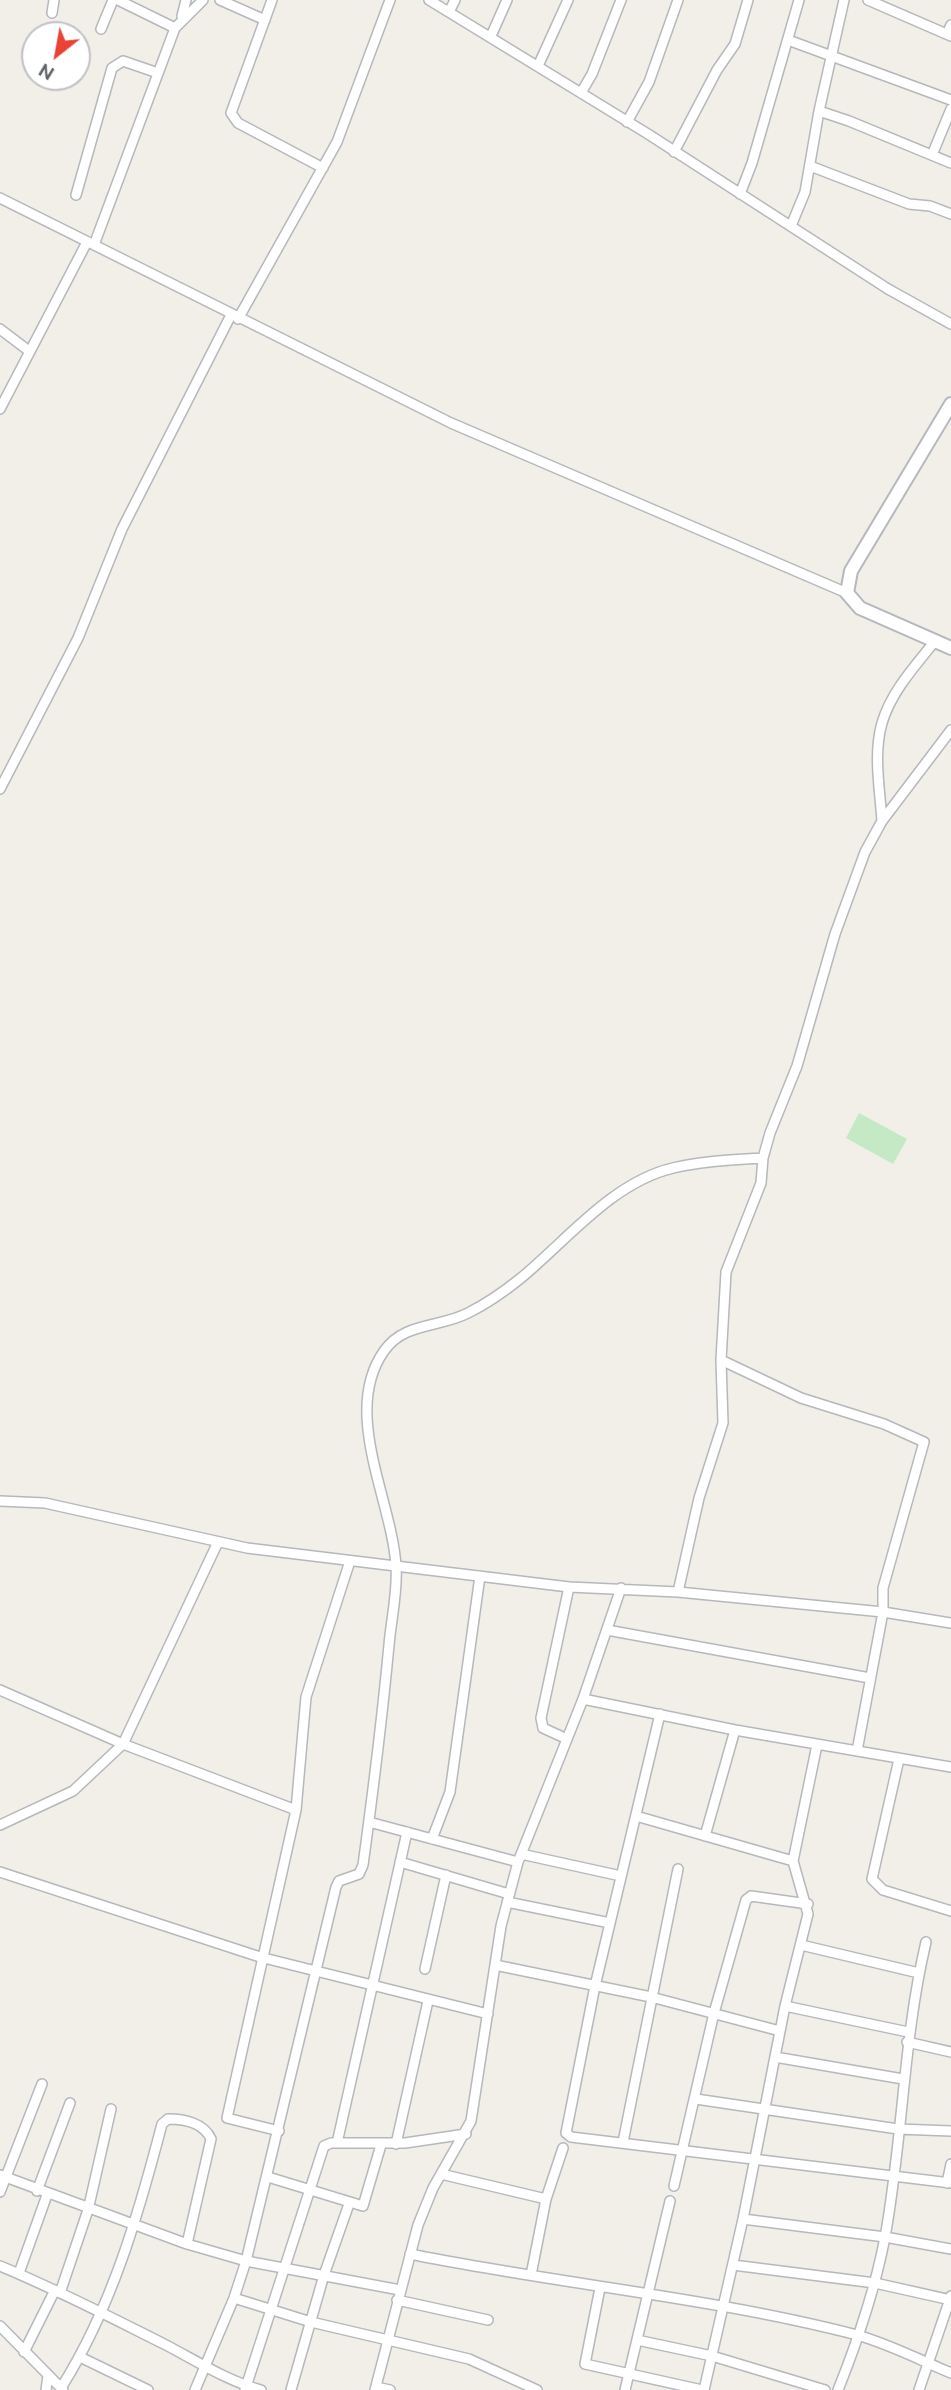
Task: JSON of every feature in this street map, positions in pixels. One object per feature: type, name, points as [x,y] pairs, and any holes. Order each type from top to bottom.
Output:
[{"type":"street","points":[[52,13],[54,0]]},
{"type":"street","points":[[101,29],[113,0]]},
{"type":"street","points":[[118,0],[175,28]]},
{"type":"street","points":[[182,18],[186,0]]},
{"type":"street","points":[[0,409],[29,351],[90,244],[175,28],[182,18],[203,0]]},
{"type":"street","points":[[220,0],[265,20]]},
{"type":"street","points":[[272,0],[231,113],[233,119],[323,168]]},
{"type":"street","points":[[0,789],[78,638],[122,529],[234,317],[337,142],[390,0]]},
{"type":"street","points":[[429,0],[491,36],[888,289],[951,324]]},
{"type":"street","points":[[449,12],[455,0]]},
{"type":"street","points":[[491,36],[507,0]]},
{"type":"street","points":[[538,66],[568,0]]},
{"type":"street","points":[[581,93],[592,74],[621,0]]},
{"type":"street","points":[[627,122],[649,82],[678,0]]},
{"type":"street","points":[[674,152],[717,70],[736,44],[748,0]]},
{"type":"street","points":[[740,194],[752,163],[799,0]]},
{"type":"street","points":[[790,226],[805,192],[819,111],[845,0]]},
{"type":"street","points":[[868,0],[949,35],[951,24]]},
{"type":"street","points":[[788,40],[951,100]]},
{"type":"street","points":[[76,195],[112,68],[123,61],[158,73]]},
{"type":"street","points":[[932,155],[951,109]]},
{"type":"street","points":[[819,111],[951,163]]},
{"type":"street","points":[[810,166],[909,204],[930,206],[951,214]]},
{"type":"street","points":[[0,198],[451,423],[847,593],[860,608],[951,648]]},
{"type":"street","points":[[0,329],[29,351]]},
{"type":"street","points":[[847,593],[851,571],[951,404]]},
{"type":"street","points":[[882,821],[877,762],[882,723],[901,683],[935,641]]},
{"type":"street","points":[[678,1592],[699,1498],[723,1423],[720,1360],[726,1272],[761,1183],[763,1158],[797,1066],[835,934],[865,852],[882,821],[951,730]]},
{"type":"street","points":[[195,2390],[234,2298],[246,2261],[336,1887],[340,1881],[361,1871],[369,1822],[396,1566],[365,1414],[374,1372],[382,1353],[395,1337],[417,1327],[454,1319],[490,1300],[519,1280],[589,1217],[645,1178],[672,1168],[763,1158]]},
{"type":"street","points":[[720,1360],[801,1398],[884,1424],[924,1443],[883,1588],[883,1612],[857,1751]]},
{"type":"street","points":[[0,1501],[45,1503],[218,1542],[350,1561],[569,1587],[678,1592],[883,1612],[951,1623]]},
{"type":"street","points":[[0,1825],[73,1791],[123,1744],[218,1542]]},
{"type":"street","points":[[279,2132],[227,2118],[260,1958],[296,1810],[306,1697],[350,1561]]},
{"type":"street","points":[[432,1839],[450,1792],[480,1576]]},
{"type":"street","points":[[566,1739],[543,1728],[541,1718],[569,1587]]},
{"type":"street","points":[[390,2390],[376,2388],[418,2225],[441,2174],[471,2121],[508,1898],[520,1858],[583,1699],[621,1588]]},
{"type":"street","points":[[607,1630],[870,1678]]},
{"type":"street","points":[[0,1690],[123,1744],[296,1810]]},
{"type":"street","points":[[583,1699],[817,1745],[951,1766]]},
{"type":"street","points":[[660,1714],[595,1986],[566,2133],[571,2137],[949,2183],[951,2164]]},
{"type":"street","points":[[705,1836],[735,1730]]},
{"type":"street","points":[[600,2288],[584,2360],[590,2367],[703,2390],[743,2219],[785,2006],[801,1945],[808,1904],[793,1861],[817,1745]]},
{"type":"street","points":[[899,1759],[872,1879],[883,1891],[951,1911]]},
{"type":"street","points":[[636,1816],[793,1861]]},
{"type":"street","points":[[369,1822],[520,1858],[621,1876]]},
{"type":"street","points":[[337,2143],[407,1832]]},
{"type":"street","points":[[400,1862],[446,1875],[508,1898],[610,1923]]},
{"type":"street","points":[[623,2142],[678,1869]]},
{"type":"street","points":[[0,1872],[260,1958],[488,2014]]},
{"type":"street","points":[[425,1969],[446,1875]]},
{"type":"street","points":[[674,2186],[714,2013],[748,1897],[808,1904]]},
{"type":"street","points":[[838,2390],[859,2336],[885,2237],[894,2175],[902,2079],[926,1941]]},
{"type":"street","points":[[801,1945],[919,1973]]},
{"type":"street","points":[[495,1965],[652,1997],[780,2031]]},
{"type":"street","points":[[396,2144],[428,2001]]},
{"type":"street","points":[[785,2006],[908,2037],[951,2052]]},
{"type":"street","points":[[775,2057],[902,2079]]},
{"type":"street","points":[[0,2192],[3,2177],[42,2084]]},
{"type":"street","points":[[696,2099],[898,2129],[951,2132]]},
{"type":"street","points":[[19,2273],[70,2103]]},
{"type":"street","points":[[24,2352],[57,2291],[88,2210],[111,2109]]},
{"type":"street","points":[[0,2326],[62,2389],[102,2312],[135,2226],[162,2124],[168,2119],[194,2123],[208,2132],[211,2139],[187,2244]]},
{"type":"street","points":[[245,2388],[273,2310],[324,2146],[337,2143],[396,2144],[466,2134]]},
{"type":"street","points":[[268,2177],[349,2204],[364,2204],[381,2145]]},
{"type":"street","points":[[531,2275],[545,2199],[563,2148]]},
{"type":"street","points":[[441,2174],[545,2199]]},
{"type":"street","points":[[3,2177],[187,2244],[246,2261],[324,2275],[488,2320]]},
{"type":"street","points":[[625,2390],[670,2201]]},
{"type":"street","points":[[291,2390],[324,2275],[349,2204]]},
{"type":"street","points":[[743,2219],[885,2237],[951,2249]]},
{"type":"street","points":[[410,2254],[493,2271],[724,2306],[859,2336],[951,2372]]},
{"type":"street","points":[[733,2265],[874,2283],[951,2299],[919,2390]]},
{"type":"street","points":[[0,2266],[102,2312],[186,2356],[204,2369],[245,2388],[261,2390]]},
{"type":"street","points":[[234,2298],[311,2322],[469,2359],[522,2387],[537,2390]]},
{"type":"street","points":[[637,2340],[712,2356],[824,2390]]},
{"type":"street","points":[[80,2357],[148,2390]]},
{"type":"street","points":[[46,2390],[48,2376]]},
{"type":"green space","points":[[859,1113],[907,1139],[893,1164],[846,1138]]}]
